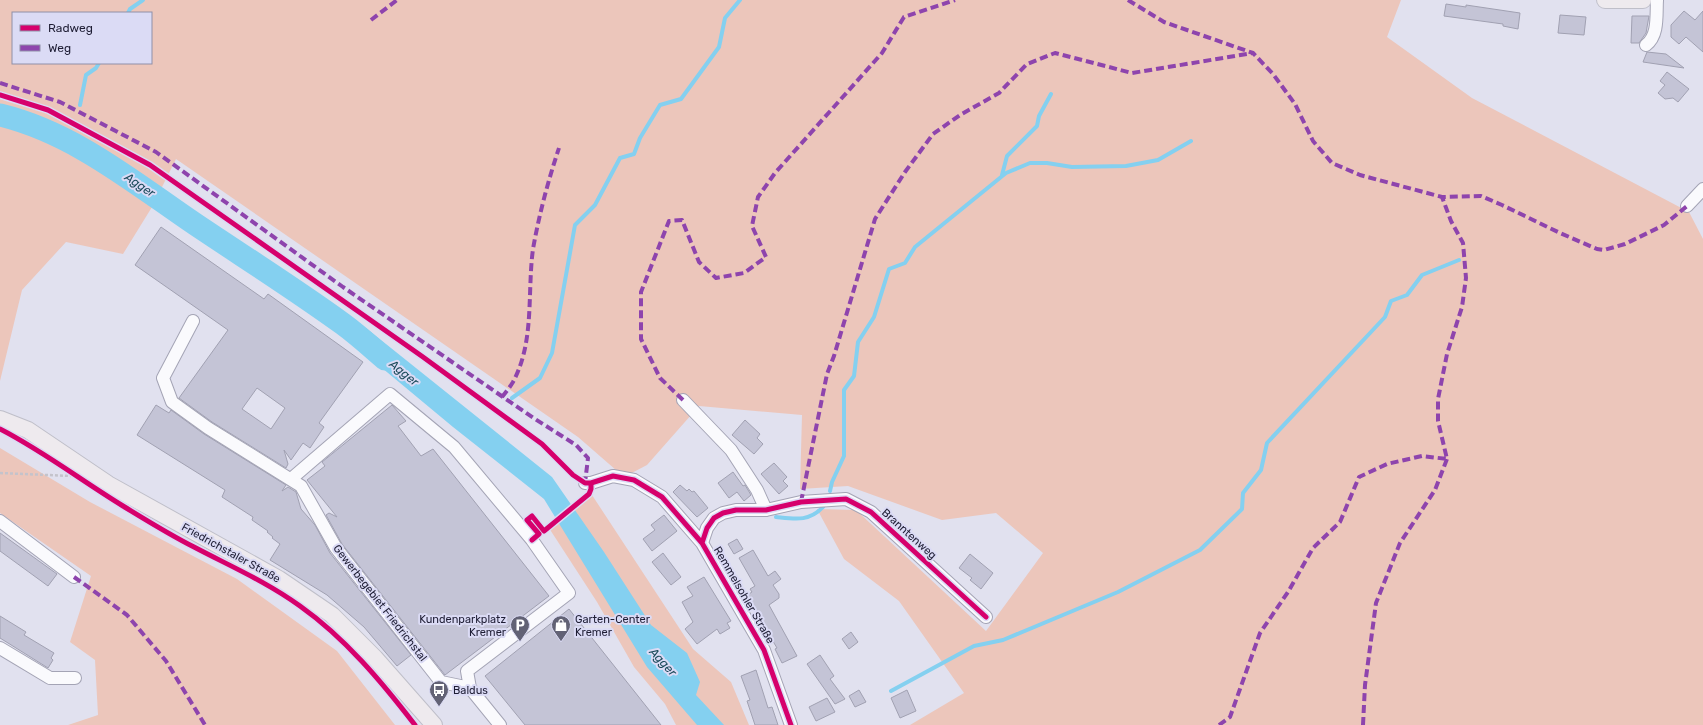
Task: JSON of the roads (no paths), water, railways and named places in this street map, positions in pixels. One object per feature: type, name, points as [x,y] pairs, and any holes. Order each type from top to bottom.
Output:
[{"type":"main road","points":[[1605,0],[1643,0]]},
{"type":"main road","name":"Friedrichstaler Straße","points":[[0,419],[28,430],[108,484],[279,579],[332,615],[374,658],[434,725]]},
{"type":"street","points":[[1646,45],[1654,36],[1657,0]]},
{"type":"street","points":[[1687,206],[1703,189]]},
{"type":"street","name":"Gewerbegebiet Friedrichstal","points":[[193,321],[163,378],[172,402],[208,428],[301,486],[336,548],[441,682],[470,688]]},
{"type":"street","points":[[291,479],[390,394],[454,447],[532,540],[569,593],[467,671],[470,688],[500,725]]},
{"type":"street","points":[[682,400],[731,450],[758,490],[766,510]]},
{"type":"street","name":"Remmelsohler Straße","points":[[585,483],[591,483],[613,476],[634,480],[662,497],[702,543],[764,650],[791,725]]},
{"type":"street","name":"Branntenweg","points":[[702,543],[707,528],[714,518],[723,512],[736,510],[766,510],[801,502],[846,499],[871,512],[986,618]]},
{"type":"street","points":[[0,521],[74,577]]},
{"type":"street","points":[[0,648],[50,678],[74,678]]},
{"type":"water","points":[[366,328],[552,477],[604,552],[651,625],[687,653],[700,682],[696,695],[724,725],[697,725],[647,667],[544,499],[453,427],[358,348]]},
{"type":"waterway","points":[[128,12],[130,9],[143,0]]},
{"type":"waterway","points":[[512,398],[540,378],[552,353],[575,225],[595,205],[620,158],[634,154],[640,138],[660,105],[681,99],[719,47],[725,18],[740,0]]},
{"type":"waterway","points":[[80,105],[86,75],[96,68],[98,64]]},
{"type":"waterway","points":[[1002,175],[1007,156],[1037,126],[1039,116],[1051,94]]},
{"type":"waterway","name":"Agger","points":[[0,115],[27,123],[53,134],[102,160],[325,311],[354,332],[385,359]]},
{"type":"waterway","points":[[830,491],[832,482],[844,456],[844,390],[854,376],[858,342],[874,317],[889,269],[905,263],[915,247],[1006,173],[1030,163],[1047,163],[1072,167],[1126,166],[1158,160],[1191,141]]},
{"type":"waterway","points":[[891,691],[974,646],[1003,640],[1118,592],[1200,550],[1242,509],[1243,493],[1261,470],[1267,443],[1385,317],[1391,301],[1407,295],[1422,275],[1459,260]]},
{"type":"waterway","points":[[776,517],[796,519],[807,517],[818,512],[823,507]]},
{"type":"place","name":"Kundenparkplatz Kremer","points":[[520,642]]},
{"type":"place","name":"Garten-Center Kremer","points":[[561,642]]},
{"type":"place","name":"Baldus","points":[[439,707]]}]
